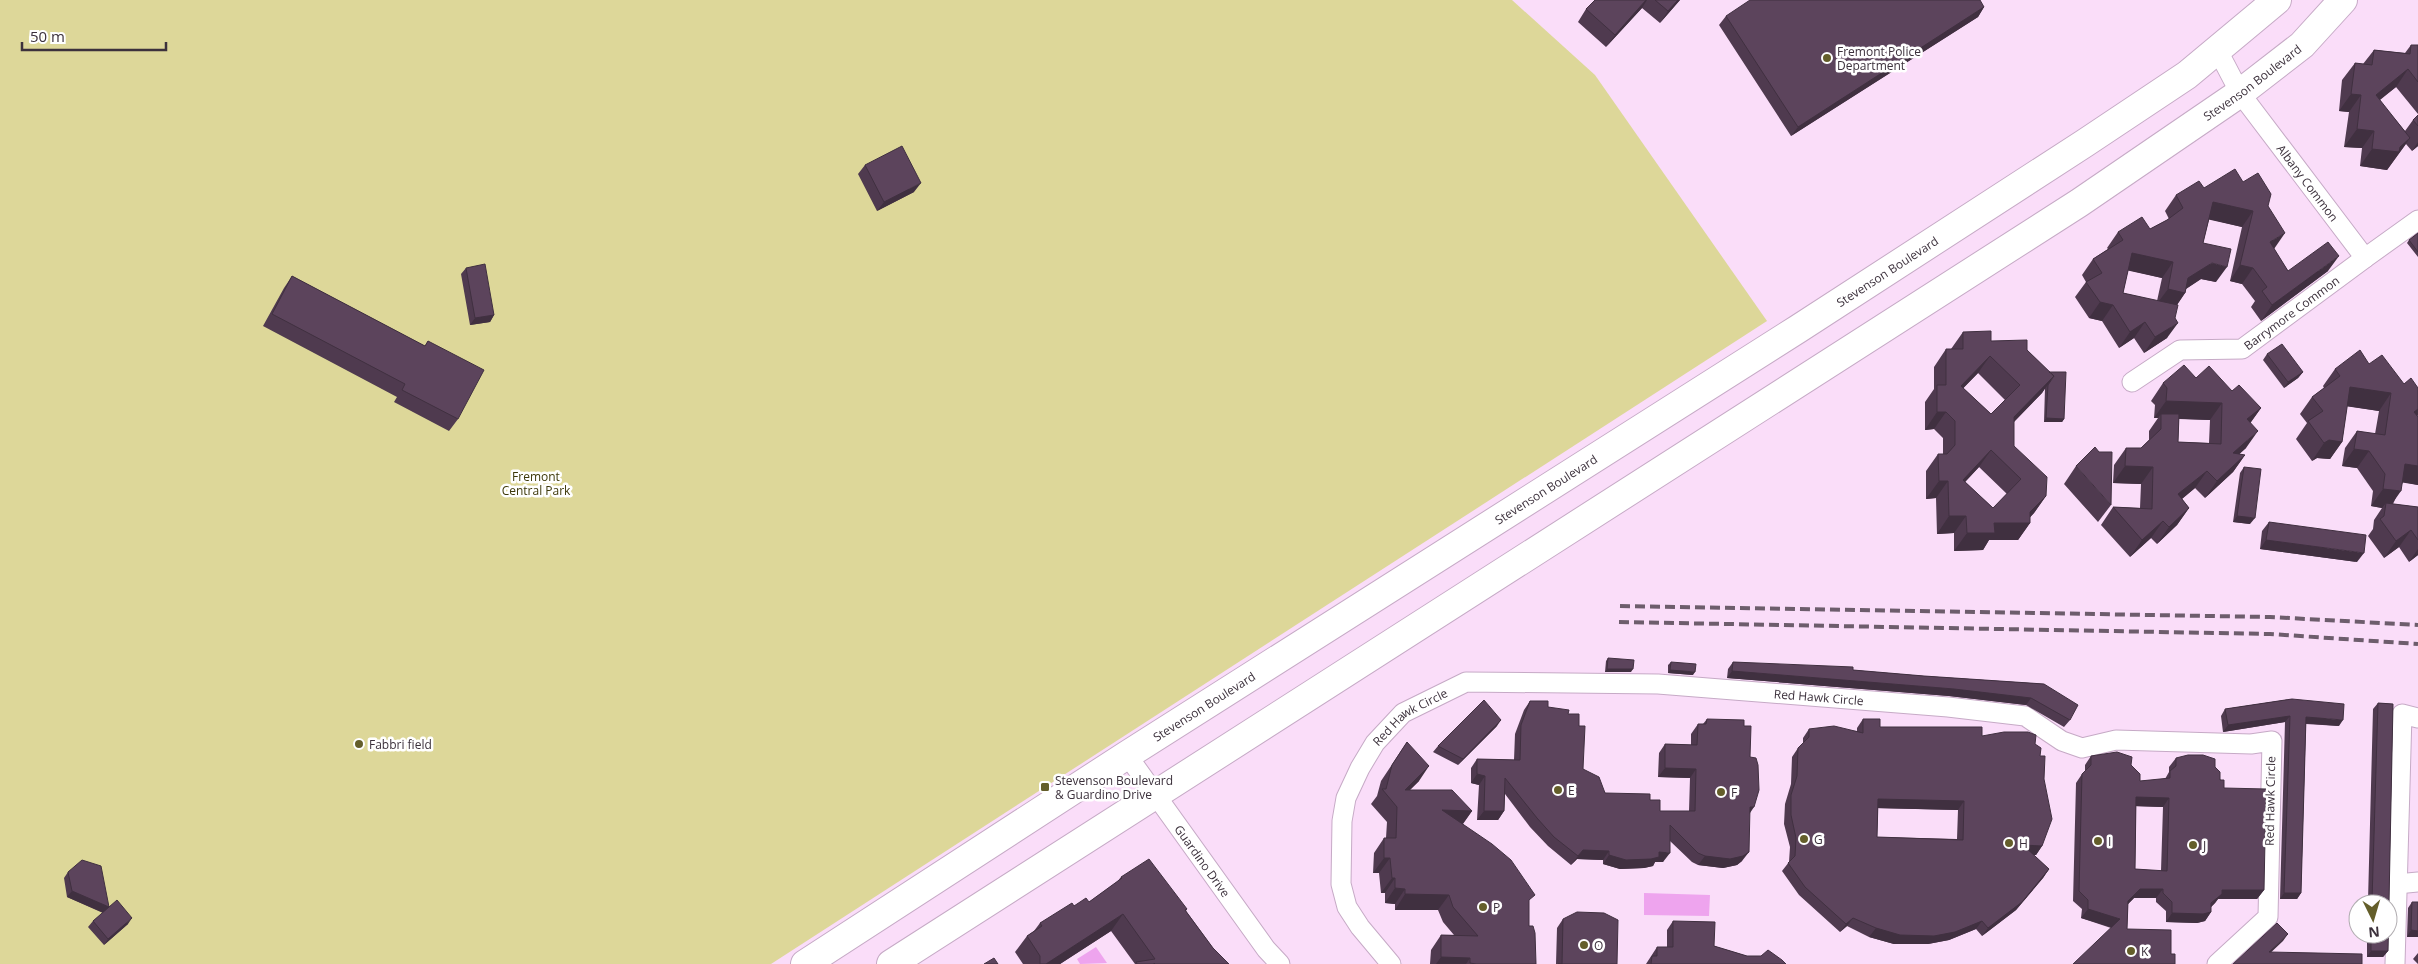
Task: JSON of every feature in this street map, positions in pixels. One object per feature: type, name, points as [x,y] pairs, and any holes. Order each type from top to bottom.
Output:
[{"type":"main road","name":"Stevenson Boulevard","points":[[805,964],[1127,755],[1815,318],[2085,143],[2187,75],[2277,0]]},
{"type":"main road","name":"Stevenson Boulevard","points":[[891,964],[1823,369],[2079,203],[2240,93],[2302,45],[2344,0]]},
{"type":"street","name":"Albany Common","points":[[2218,51],[2240,93],[2366,258]]},
{"type":"street","points":[[2366,258],[2418,220]]},
{"type":"street","name":"Barrymore Common","points":[[2132,382],[2180,350],[2242,349],[2366,258]]},
{"type":"street","name":"Red Hawk Circle","points":[[1391,964],[1360,928],[1346,907],[1341,884],[1342,821],[1346,798],[1360,768],[1375,743],[1403,712],[1466,682],[1658,684],[1948,706],[2025,716],[2062,740],[2082,748],[2116,740],[2251,744],[2272,741],[2268,917],[2217,964]]},
{"type":"street","points":[[2395,964],[2397,884],[2410,716]]},
{"type":"street","name":"Guardino Drive","points":[[1127,755],[1153,795],[1266,950],[1280,964]]},
{"type":"street","points":[[2397,884],[2418,882]]},
{"type":"green space","name":"Fremont Central Park","points":[[0,0],[1512,0],[1595,75],[1767,321],[771,964],[0,964]]},
{"type":"shaded area","points":[[1644,893],[1710,895],[1709,916],[1644,915]]},
{"type":"shaded area","points":[[1096,947],[1107,963],[1080,964],[1077,959]]},
{"type":"building","points":[[1595,0],[1646,0],[1615,35],[1586,9]]},
{"type":"building","points":[[1655,0],[1678,0],[1668,11]]},
{"type":"building","name":"Fremont Police Department","points":[[1750,0],[1980,0],[1984,7],[1798,127],[1726,16]]},
{"type":"building","points":[[2411,45],[2418,45],[2418,82],[2408,69],[2376,95],[2410,138],[2400,147],[2399,152],[2372,149],[2374,131],[2357,129],[2361,95],[2351,94],[2355,63],[2372,65],[2374,50],[2410,54]]},
{"type":"building","points":[[2418,115],[2418,126],[2413,120]]},
{"type":"building","points":[[902,146],[921,183],[884,202],[865,165]]},
{"type":"building","points":[[2235,169],[2243,182],[2258,173],[2271,194],[2268,206],[2285,233],[2270,242],[2288,271],[2328,242],[2339,256],[2272,305],[2262,291],[2267,287],[2253,268],[2240,265],[2253,211],[2213,202],[2203,243],[2231,249],[2227,267],[2212,263],[2188,278],[2185,293],[2168,289],[2173,262],[2132,253],[2123,293],[2178,305],[2175,318],[2178,323],[2155,337],[2145,322],[2130,332],[2113,305],[2100,302],[2086,282],[2102,273],[2093,259],[2123,240],[2118,232],[2142,217],[2150,229],[2167,220],[2183,208],[2176,195],[2199,181],[2204,188]]},
{"type":"building","points":[[2418,233],[2418,252],[2409,240]]},
{"type":"building","points":[[485,264],[494,315],[475,318],[466,268]]},
{"type":"building","points":[[292,276],[425,346],[428,341],[484,370],[458,419],[402,390],[405,384],[272,314]]},
{"type":"building","points":[[1991,331],[1991,341],[2027,340],[2027,350],[2054,376],[2014,417],[2014,446],[2047,477],[2046,496],[2030,512],[2030,523],[1994,523],[1995,533],[1967,533],[1966,516],[1949,516],[1948,481],[1939,481],[1938,454],[1947,454],[1955,445],[1955,421],[1946,412],[1937,412],[1937,385],[1946,385],[1946,349],[1963,349],[1963,332]],"holes":[[[1990,356],[2020,385],[1991,414],[1961,386]],[[1991,450],[2021,479],[1993,508],[1963,480]]]},
{"type":"building","points":[[2282,344],[2303,372],[2288,382],[2267,354]]},
{"type":"building","points":[[2360,350],[2369,364],[2382,355],[2404,384],[2411,378],[2418,388],[2418,409],[2414,412],[2418,417],[2418,466],[2405,464],[2401,491],[2383,489],[2385,474],[2369,451],[2354,449],[2357,431],[2385,435],[2391,393],[2350,387],[2342,442],[2329,440],[2324,443],[2308,421],[2323,411],[2312,397],[2340,376],[2335,369]]},
{"type":"building","points":[[2184,365],[2196,378],[2209,366],[2232,391],[2239,385],[2261,408],[2247,419],[2258,431],[2233,453],[2245,455],[2217,481],[2207,471],[2178,494],[2189,508],[2169,527],[2163,521],[2142,540],[2113,507],[2152,509],[2153,467],[2125,466],[2126,448],[2141,448],[2161,429],[2161,414],[2179,414],[2178,442],[2221,444],[2222,403],[2166,401],[2167,388],[2163,383]]},
{"type":"building","points":[[2049,372],[2066,372],[2064,419],[2046,418],[2048,385],[2054,376]]},
{"type":"building","points":[[2095,447],[2099,452],[2112,452],[2111,505],[2076,466]]},
{"type":"building","points":[[2244,467],[2261,469],[2255,518],[2237,516]]},
{"type":"building","points":[[2386,503],[2418,507],[2418,540],[2411,530],[2396,541],[2380,519],[2384,516]]},
{"type":"building","points":[[2269,522],[2366,535],[2364,553],[2266,540]]},
{"type":"building","points":[[1608,658],[1634,660],[1633,669],[1607,669]]},
{"type":"building","points":[[1671,662],[1696,664],[1695,672],[1670,670]]},
{"type":"building","points":[[1733,662],[1853,667],[1853,670],[2044,684],[2078,705],[2070,720],[2031,698],[1954,689],[1732,671]]},
{"type":"building","points":[[2292,699],[2344,704],[2343,720],[2306,717],[2301,893],[2284,893],[2290,716],[2228,725],[2225,709]]},
{"type":"building","points":[[1484,700],[1501,720],[1463,759],[1438,746]]},
{"type":"building","points":[[1530,701],[1548,701],[1548,707],[1569,710],[1568,714],[1579,714],[1579,726],[1585,726],[1583,769],[1599,777],[1605,793],[1650,794],[1650,800],[1660,800],[1660,811],[1695,811],[1696,769],[1665,768],[1665,744],[1697,745],[1698,724],[1706,724],[1707,719],[1744,720],[1744,726],[1751,726],[1750,757],[1756,758],[1758,765],[1759,790],[1754,807],[1750,807],[1749,852],[1743,856],[1730,859],[1705,856],[1698,853],[1670,825],[1670,853],[1659,852],[1659,857],[1626,860],[1609,855],[1609,851],[1583,850],[1578,856],[1554,837],[1505,778],[1504,811],[1484,811],[1485,776],[1477,774],[1477,759],[1520,760],[1521,725]]},
{"type":"building","points":[[2378,703],[2393,704],[2389,894],[2372,894]]},
{"type":"building","points":[[1863,719],[1880,719],[1880,727],[1982,727],[1982,736],[2004,732],[2028,732],[2036,735],[2035,744],[2041,748],[2040,756],[2045,756],[2044,779],[2052,819],[2042,846],[2023,845],[2049,869],[2022,902],[1988,928],[1982,921],[1955,932],[1934,936],[1900,935],[1876,928],[1853,918],[1846,924],[1805,887],[1788,863],[1795,856],[1796,838],[1791,815],[1791,795],[1797,776],[1798,748],[1809,737],[1809,729],[1834,726],[1863,733]],"holes":[[[1878,799],[1964,801],[1963,840],[1877,837]]]},
{"type":"building","points":[[1407,742],[1429,766],[1405,790],[1452,790],[1472,811],[1442,810],[1492,844],[1511,860],[1535,895],[1529,900],[1529,926],[1533,926],[1535,933],[1536,964],[1476,964],[1470,963],[1470,958],[1441,957],[1441,935],[1478,936],[1453,907],[1449,895],[1405,894],[1405,889],[1395,888],[1395,878],[1392,878],[1390,858],[1384,858],[1384,838],[1396,838],[1397,807],[1382,789],[1386,789],[1392,765]]},
{"type":"building","points":[[2117,752],[2132,757],[2131,765],[2140,774],[2140,781],[2170,778],[2170,771],[2176,766],[2176,758],[2188,755],[2203,755],[2215,759],[2215,767],[2220,772],[2220,780],[2224,780],[2224,788],[2266,789],[2264,890],[2222,890],[2222,894],[2211,903],[2211,912],[2203,914],[2172,913],[2172,902],[2163,893],[2163,889],[2140,889],[2128,901],[2127,929],[2171,930],[2171,954],[2175,954],[2175,964],[2073,964],[2120,919],[2088,909],[2088,900],[2079,891],[2082,774],[2091,765],[2091,756]],"holes":[[[2136,797],[2169,798],[2167,871],[2135,869]]]},
{"type":"building","points":[[1149,859],[1187,909],[1185,910],[1213,948],[1229,964],[1137,964],[1136,962],[1155,959],[1123,914],[1046,964],[1040,964],[1040,956],[1027,936],[1042,926],[1040,923],[1072,903],[1074,906],[1086,898],[1089,902],[1121,877]]},
{"type":"building","points":[[82,860],[101,866],[109,907],[72,891],[68,872]]},
{"type":"building","points":[[117,900],[132,918],[108,939],[93,921]]},
{"type":"building","points":[[2412,902],[2418,902],[2418,931],[2411,930]]},
{"type":"building","name":"O","points":[[1577,912],[1604,913],[1618,920],[1617,964],[1562,964],[1563,919]]},
{"type":"building","points":[[1673,921],[1715,922],[1714,946],[1747,956],[1761,956],[1768,950],[1786,964],[1651,964],[1652,956],[1657,956],[1657,947],[1673,947]]},
{"type":"building","points":[[2277,923],[2288,934],[2269,952],[2362,954],[2362,964],[2233,964]]},
{"type":"building","points":[[2371,944],[2388,944],[2388,951],[2371,951]]},
{"type":"building","points":[[994,958],[998,964],[984,964]]},
{"type":"railway","points":[[1620,606],[2270,617],[2418,625]]},
{"type":"railway","points":[[1619,622],[2270,634],[2418,644]]},
{"type":"place","name":"Fremont Police Department","points":[[1827,58]]},
{"type":"place","name":"Fabbri field","points":[[359,744]]},
{"type":"place","name":"Stevenson Boulevard & Guardino Drive","points":[[1045,787]]},
{"type":"place","name":"E","points":[[1558,790]]},
{"type":"place","name":"F","points":[[1721,792]]},
{"type":"place","name":"G","points":[[1804,839]]},
{"type":"place","name":"I","points":[[2098,841]]},
{"type":"place","name":"H","points":[[2009,843]]},
{"type":"place","name":"J","points":[[2193,845]]},
{"type":"place","name":"P","points":[[1483,907]]},
{"type":"place","name":"O","points":[[1584,945]]},
{"type":"place","name":"K","points":[[2131,951]]}]
